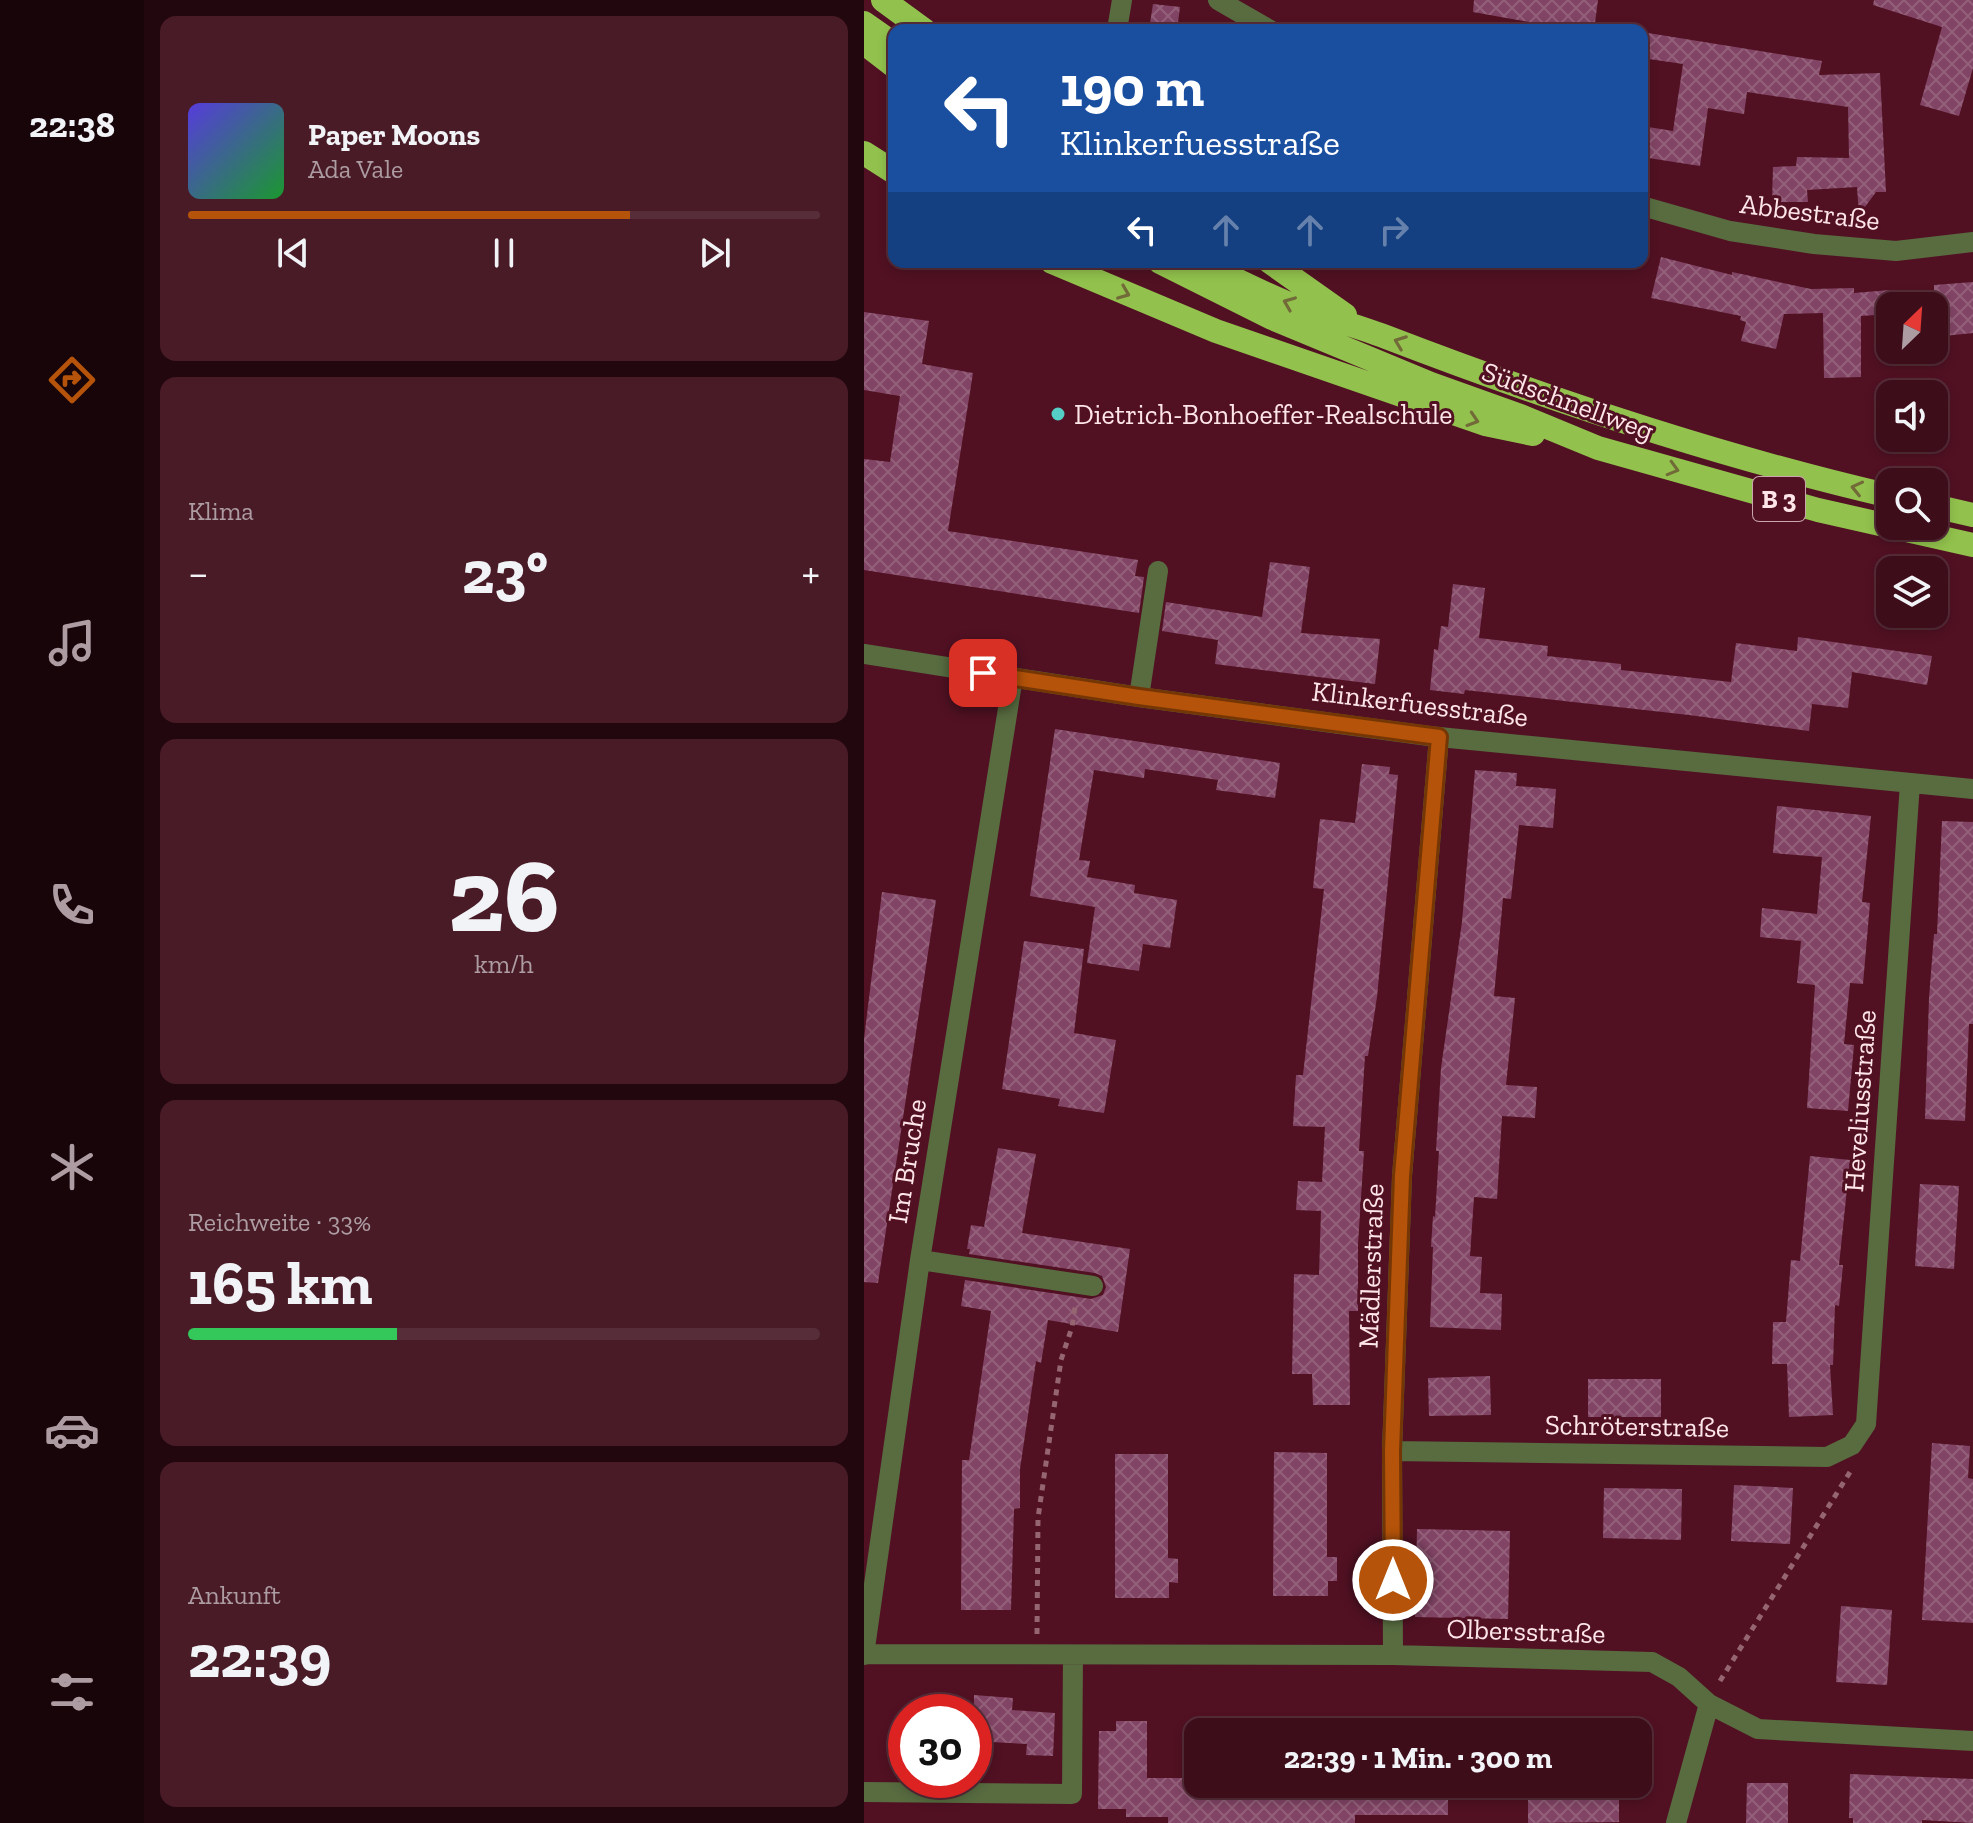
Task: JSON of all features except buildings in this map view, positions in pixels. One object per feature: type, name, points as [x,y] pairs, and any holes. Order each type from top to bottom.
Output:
[{"type":"highway","points":[[883,0],[916,24]]},
{"type":"highway","points":[[864,23],[888,40]]},
{"type":"highway","points":[[864,43],[888,61]]},
{"type":"highway","points":[[864,153],[888,168]]},
{"type":"highway","points":[[1066,268],[1216,331],[1357,382],[1485,424],[1598,448]]},
{"type":"highway","name":"Südschnellweg","points":[[1172,268],[1272,318],[1431,384],[1598,448],[1818,510],[1973,545]]},
{"type":"highway","name":"Südschnellweg","points":[[1213,268],[1298,307],[1363,328],[1484,375],[1681,440],[1876,493]]},
{"type":"highway","points":[[1278,268],[1363,328]]},
{"type":"highway","points":[[1948,509],[1973,515]]},
{"type":"street","points":[[1118,24],[1122,0]]},
{"type":"street","points":[[1218,0],[1260,24]]},
{"type":"street","name":"Abbestraße","points":[[1648,208],[1730,231],[1814,244],[1896,251],[1973,242]]},
{"type":"street","points":[[1139,697],[1158,571]]},
{"type":"street","name":"Klinkerfuesstraße","points":[[864,654],[1139,697],[1439,737],[1973,789]]},
{"type":"street","name":"Im Bruche","points":[[864,1654],[920,1260],[1013,677]]},
{"type":"street","name":"Mädlerstraße","points":[[1393,1655],[1392,1451],[1402,1176],[1439,737]]},
{"type":"street","name":"Heveliusstraße","points":[[1866,1424],[1910,783]]},
{"type":"street","points":[[920,1260],[1086,1285]]},
{"type":"street","name":"Schröterstraße","points":[[1392,1451],[1827,1457],[1852,1445],[1866,1424]]},
{"type":"street","name":"Olbersstraße","points":[[864,1654],[1393,1655],[1652,1662],[1679,1677],[1709,1704],[1758,1729],[1973,1741]]},
{"type":"street","points":[[864,1792],[1072,1794],[1073,1655]]},
{"type":"street","points":[[1676,1823],[1709,1704]]},
{"type":"path","points":[[1037,1655],[1038,1518],[1061,1360],[1086,1285]]},
{"type":"path","points":[[1709,1704],[1727,1666],[1850,1472]]},
{"type":"place","name":"Dietrich-Bonhoeffer-Realschule","points":[[1058,414]]},
{"type":"route","points":[[983,673],[1439,737],[1402,1176],[1392,1451],[1393,1580]]}]
